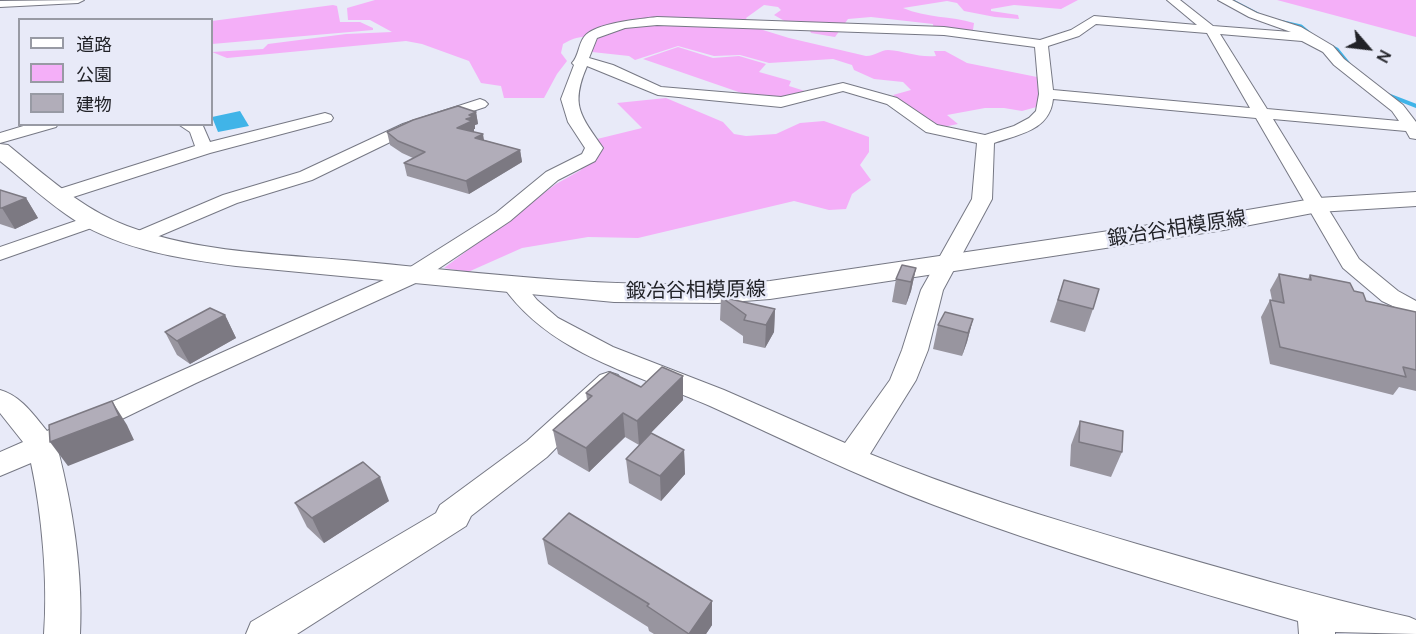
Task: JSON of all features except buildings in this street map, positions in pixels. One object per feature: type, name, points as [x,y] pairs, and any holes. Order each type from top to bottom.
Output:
[{"type":"main road","name":"鍛冶谷相模原線","points":[[0,150],[57,196],[93,221],[174,249],[210,255],[412,276],[638,295],[721,295],[827,283],[1224,222],[1318,205],[1416,199]]},
{"type":"street","points":[[0,4],[78,0]]},
{"type":"street","points":[[1173,0],[1212,31],[1352,263],[1390,296],[1416,310]]},
{"type":"street","points":[[1224,0],[1253,15],[1297,30],[1328,49],[1339,62],[1398,108],[1414,131]]},
{"type":"street","points":[[0,465],[187,377],[352,306],[412,276],[503,217],[552,176],[589,157],[594,148],[576,122],[569,99],[579,63],[589,39],[593,35],[623,25],[657,21],[944,31],[1041,44],[1075,33],[1094,20],[1305,37]]},
{"type":"street","points":[[579,63],[584,62],[609,68],[658,91],[781,102],[843,87],[892,101],[932,129],[986,140],[1020,129],[1035,121],[1044,112],[1046,94],[1041,44]]},
{"type":"street","points":[[1046,94],[1263,113],[1414,131]]},
{"type":"street","points":[[138,238],[230,199],[306,176],[409,127],[480,104]]},
{"type":"street","points":[[57,196],[204,149],[325,118]]},
{"type":"street","points":[[0,138],[43,126]]},
{"type":"street","points":[[190,126],[197,129],[204,149]]},
{"type":"street","points":[[850,459],[882,415],[903,380],[915,350],[927,303],[982,199],[986,140]]},
{"type":"street","points":[[0,254],[93,221]]},
{"type":"street","points":[[513,285],[528,304],[562,330],[630,364],[716,398],[850,459],[948,497],[1316,623],[1400,632]]},
{"type":"street","points":[[264,634],[390,559],[453,516],[537,448],[581,405],[630,364]]},
{"type":"street","points":[[0,399],[13,408],[42,445],[51,483],[64,601],[62,634]]},
{"type":"green space","points":[[375,0],[1078,0],[1061,9],[1014,5],[991,9],[991,11],[1018,15],[1019,19],[964,11],[957,3],[947,1],[903,8],[921,14],[974,23],[973,30],[964,37],[934,35],[933,24],[871,17],[848,19],[835,37],[811,33],[808,26],[788,23],[774,15],[781,10],[778,7],[764,5],[746,18],[750,26],[789,38],[866,56],[888,50],[930,56],[936,56],[934,51],[945,51],[967,63],[1037,77],[1040,106],[1022,111],[985,108],[947,115],[958,124],[943,127],[928,121],[893,95],[911,90],[903,82],[874,79],[854,70],[852,65],[833,59],[769,63],[740,55],[714,56],[678,46],[635,60],[629,56],[592,52],[596,39],[579,37],[563,44],[561,53],[567,61],[544,98],[504,98],[501,86],[481,83],[469,61],[422,44],[406,41],[227,58],[213,52],[263,49],[268,44],[346,34],[392,32],[370,20],[348,20],[347,8]]},
{"type":"green space","points":[[1277,0],[1416,0],[1416,37]]},
{"type":"green space","points":[[333,5],[337,6],[340,22],[360,22],[373,30],[213,44],[213,21]]},
{"type":"green space","points":[[678,47],[713,58],[739,56],[766,64],[759,72],[791,81],[789,86],[808,92],[780,100],[753,97],[643,59]]},
{"type":"green space","points":[[666,98],[723,122],[734,134],[746,136],[776,134],[800,123],[824,121],[869,137],[869,152],[860,165],[871,180],[852,194],[846,209],[829,210],[794,201],[638,238],[588,237],[522,248],[468,272],[444,268],[556,184],[581,170],[593,140],[642,128],[617,103]]},
{"type":"water","points":[[240,111],[249,126],[218,132],[213,117]]},
{"type":"waterway","points":[[1231,0],[1262,16]]},
{"type":"waterway","points":[[1279,21],[1301,26],[1313,36]]},
{"type":"waterway","points":[[1329,45],[1337,49],[1350,65]]},
{"type":"waterway","points":[[1388,95],[1416,106]]}]
